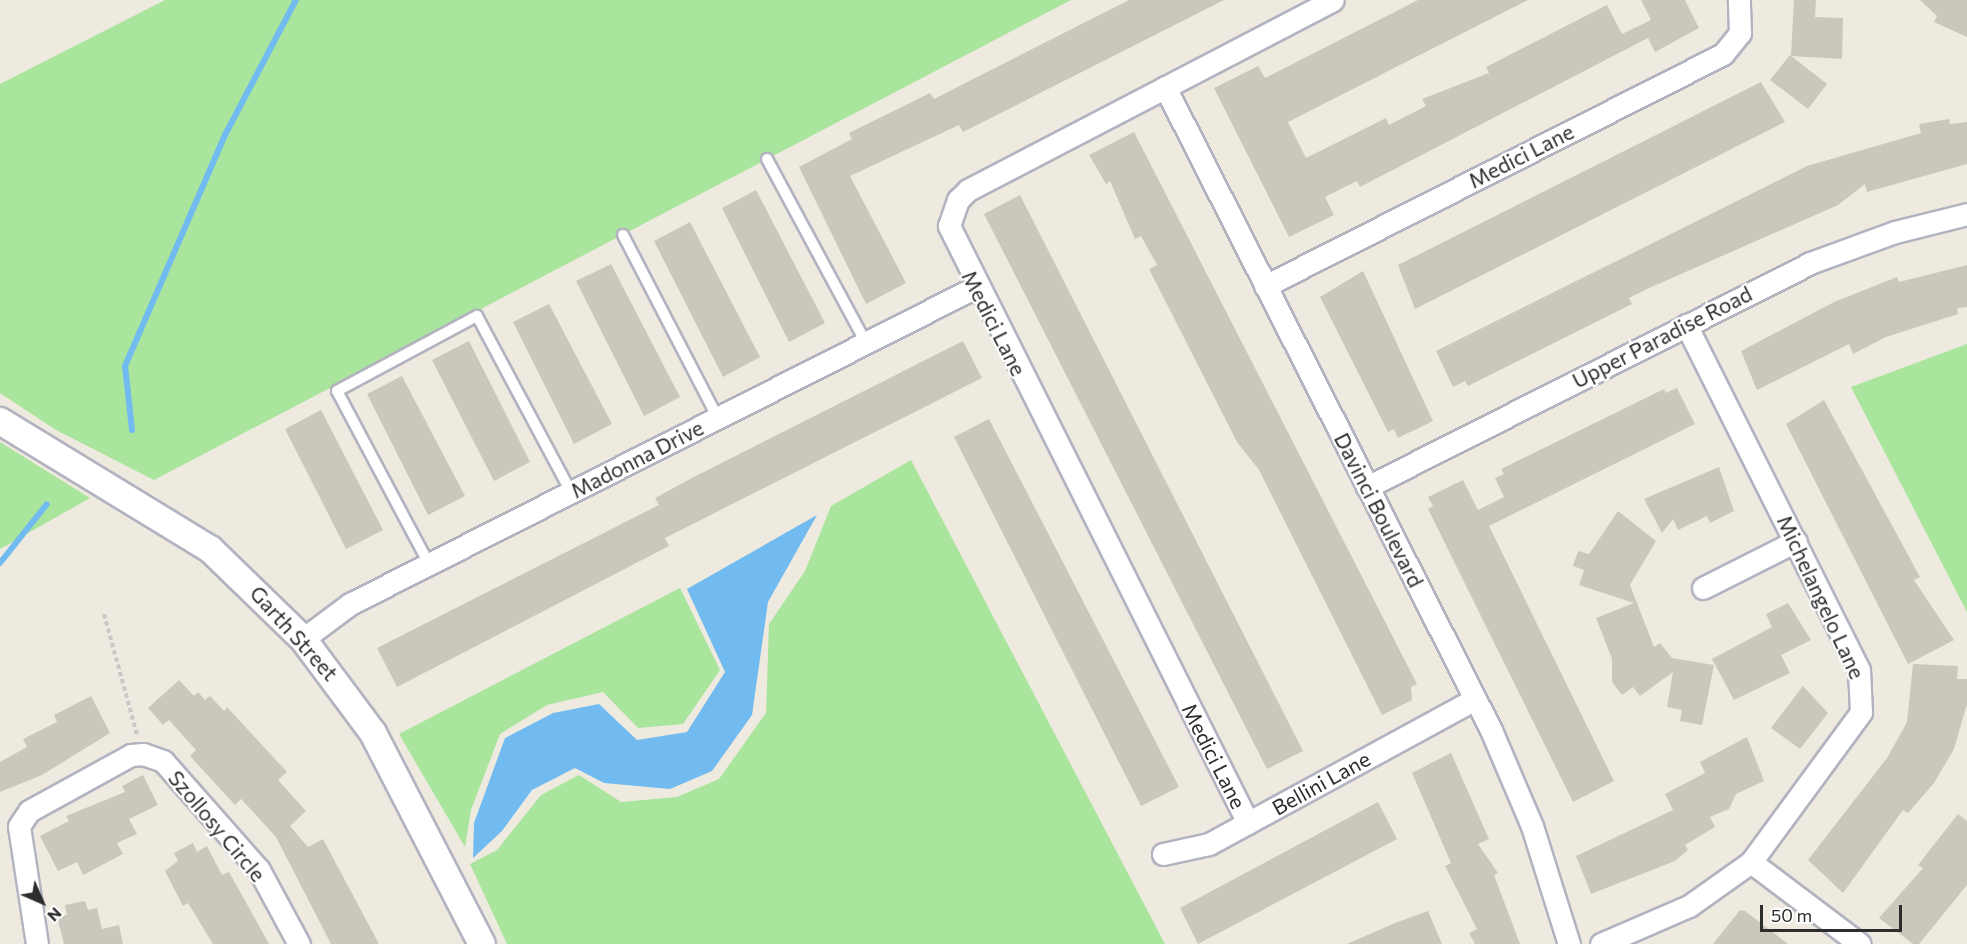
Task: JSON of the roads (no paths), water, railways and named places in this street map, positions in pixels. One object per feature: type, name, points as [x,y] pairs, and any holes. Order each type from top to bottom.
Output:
[{"type":"street","name":"Medici Lane","points":[[1248,823],[976,287],[952,239],[949,226],[958,200],[1165,87],[1333,0]]},
{"type":"street","name":"Medici Lane","points":[[1265,286],[1723,54],[1740,33],[1739,0]]},
{"type":"street","name":"Davinci Boulevard","points":[[1165,87],[1475,699],[1532,826],[1569,944]]},
{"type":"street","name":"Upper Paradise Road","points":[[1367,488],[1686,325],[1837,251],[1967,214]]},
{"type":"street","name":"Madonna Drive","points":[[303,639],[350,604],[976,287]]},
{"type":"street","name":"Michelangelo Lane","points":[[1601,944],[1689,906],[1751,862],[1861,712],[1859,670],[1686,325]]},
{"type":"street","name":"Garth Street","points":[[0,421],[210,549],[303,639],[373,733],[482,944]]},
{"type":"street","points":[[1703,588],[1796,541]]},
{"type":"street","name":"Bellini Lane","points":[[1163,854],[1209,844],[1475,699]]},
{"type":"street","name":"Szollosy Circle","points":[[37,944],[19,826],[29,811],[131,755],[143,754],[163,761],[258,870],[299,944]]},
{"type":"street","points":[[1751,862],[1860,944]]},
{"type":"lane","points":[[767,159],[866,343]]},
{"type":"lane","points":[[623,235],[718,418]]},
{"type":"lane","points":[[429,564],[336,391],[477,316],[571,492]]},
{"type":"water","points":[[817,515],[768,602],[752,715],[712,771],[670,789],[604,783],[575,768],[532,790],[502,831],[473,858],[474,823],[505,738],[553,713],[599,704],[637,740],[687,732],[725,672],[687,589]]},
{"type":"waterway","points":[[132,430],[125,366],[225,135],[296,0]]},
{"type":"waterway","points":[[0,563],[47,504]]}]
